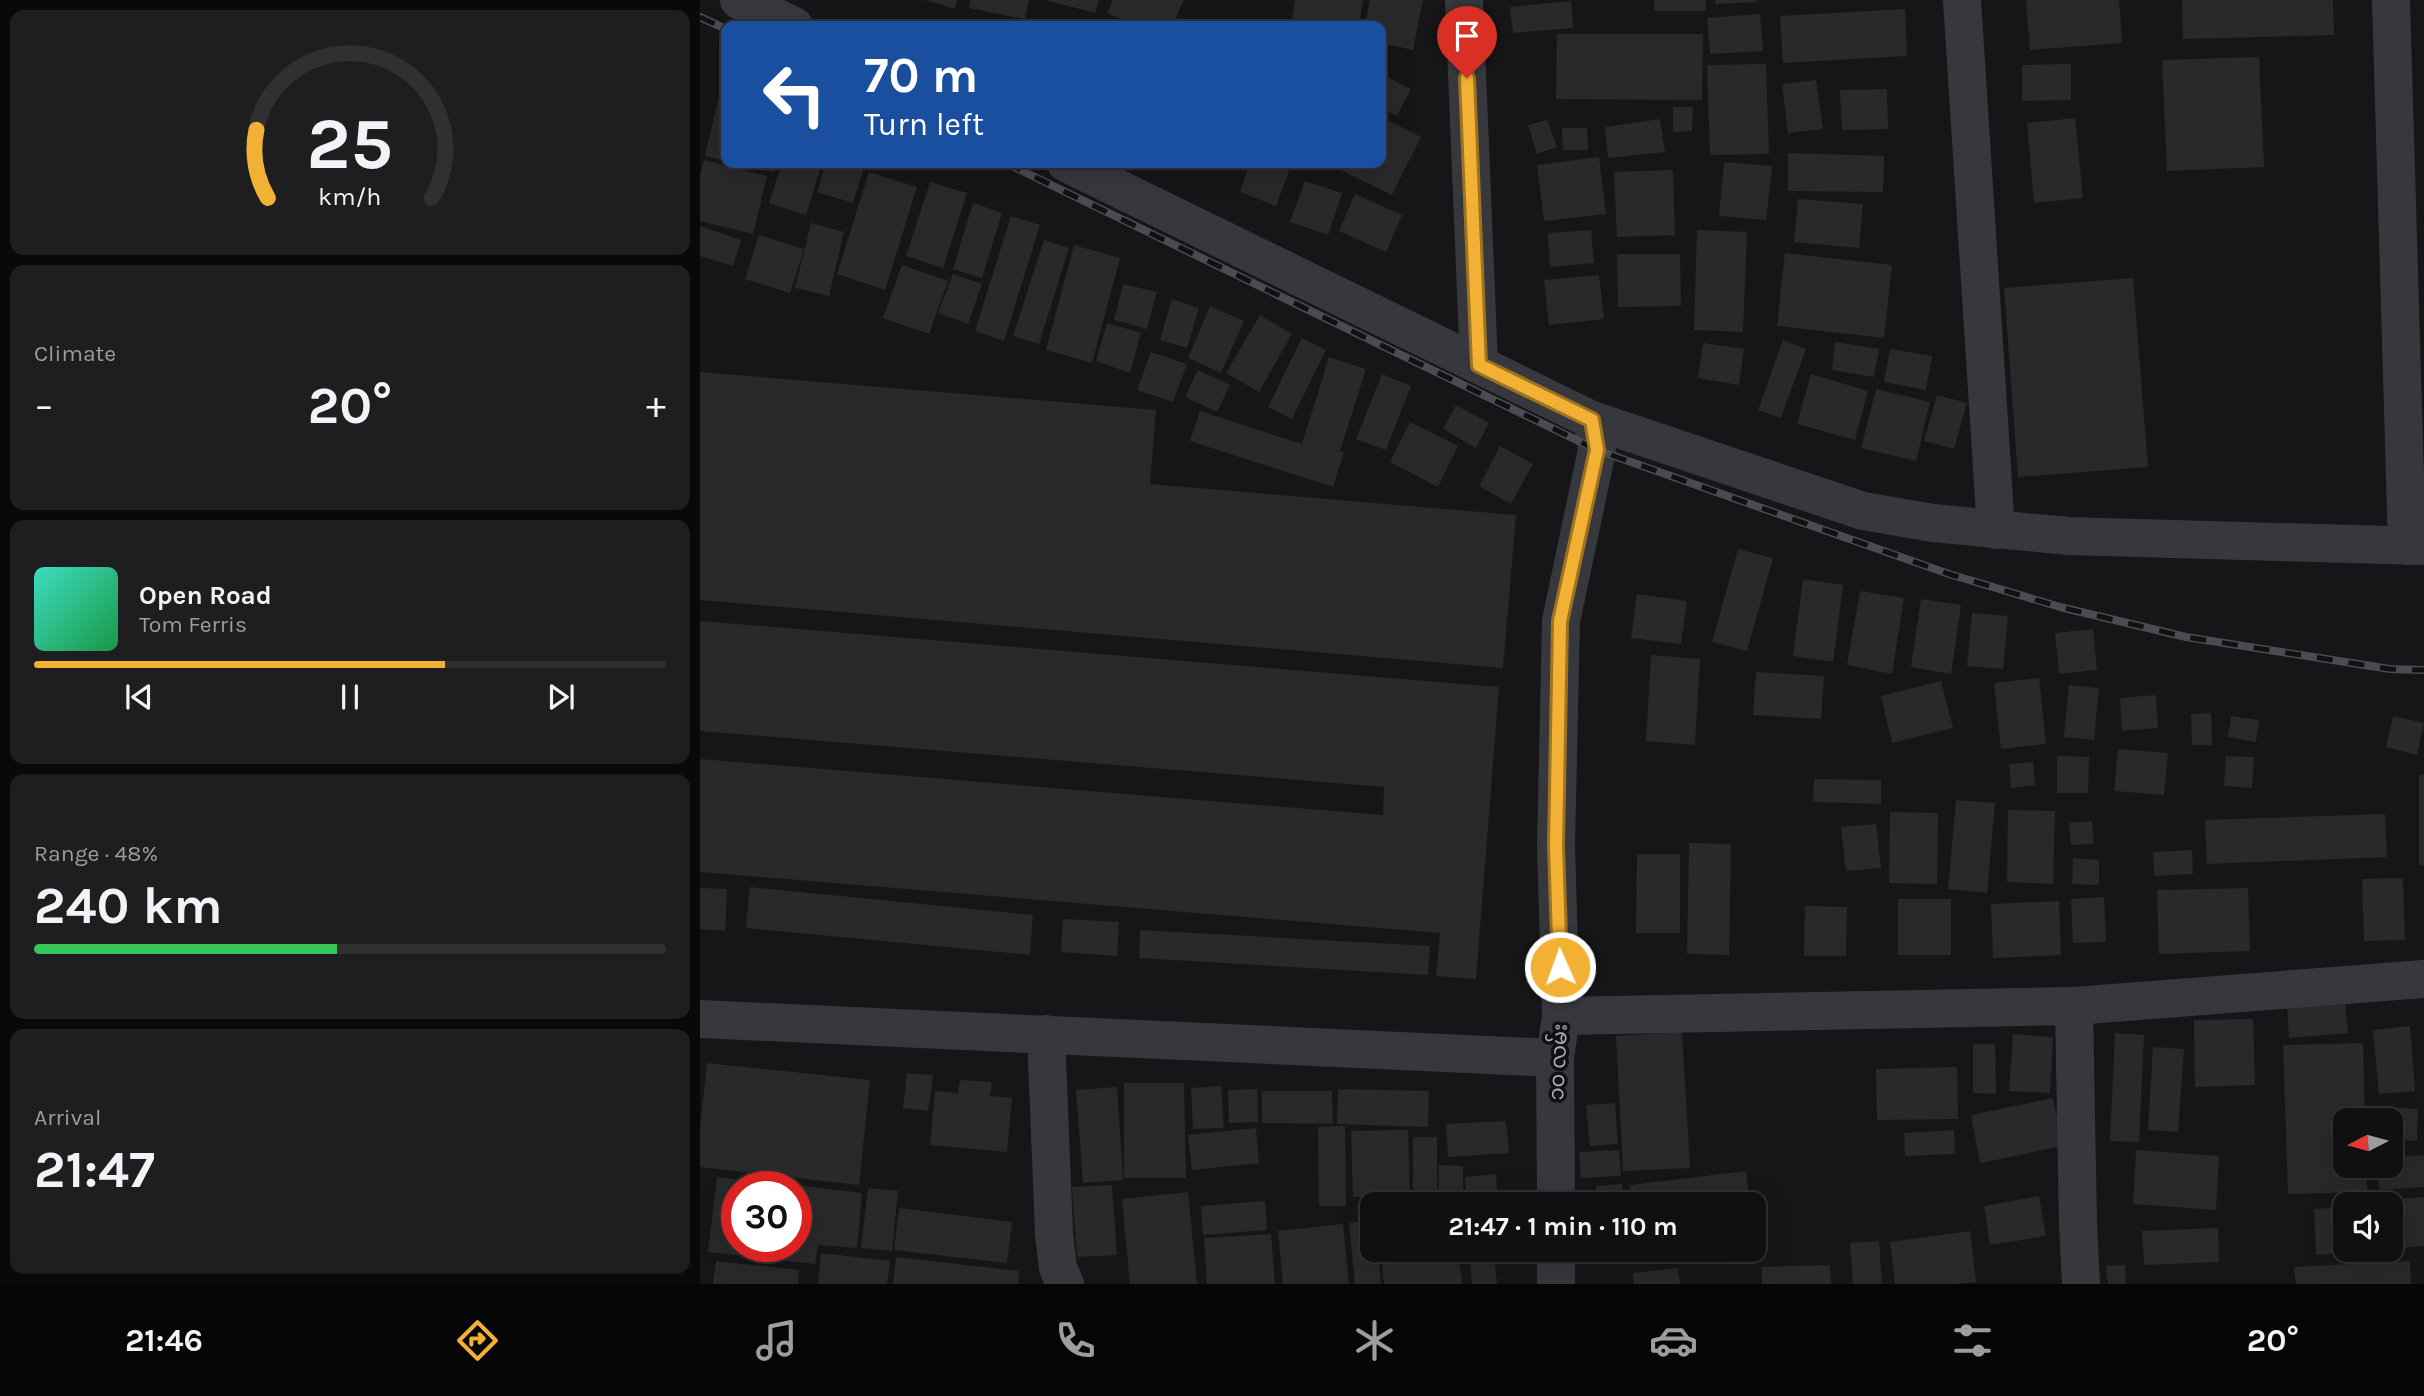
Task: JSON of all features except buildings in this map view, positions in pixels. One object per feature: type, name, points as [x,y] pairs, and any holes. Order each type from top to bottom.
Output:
[{"type":"street","points":[[1464,0],[1479,365]]},
{"type":"street","points":[[1962,0],[1996,530]]},
{"type":"street","points":[[1076,168],[1592,420],[1863,511],[1996,530],[2151,539],[2415,546],[2391,0]]},
{"type":"street","name":"၁၀ လမ်း","points":[[1556,1192],[1555,1058],[1561,1016],[1556,846],[1560,621],[1597,450],[1592,420]]},
{"type":"street","points":[[1561,1016],[2074,1006],[2424,979]]},
{"type":"street","points":[[2074,1006],[2081,1284]]},
{"type":"street","points":[[700,1019],[1555,1058]]},
{"type":"street","points":[[1046,1034],[1054,1233],[1058,1268],[1065,1284]]},
{"type":"street","points":[[1556,1262],[1556,1284]]},
{"type":"railway","points":[[700,17],[721,27]]},
{"type":"railway","points":[[1016,168],[1597,450],[1949,574],[2060,607],[2186,637],[2390,669],[2424,670]]},
{"type":"route","points":[[1467,78],[1479,365],[1592,420],[1597,450],[1560,621],[1556,846],[1560,967]]}]
